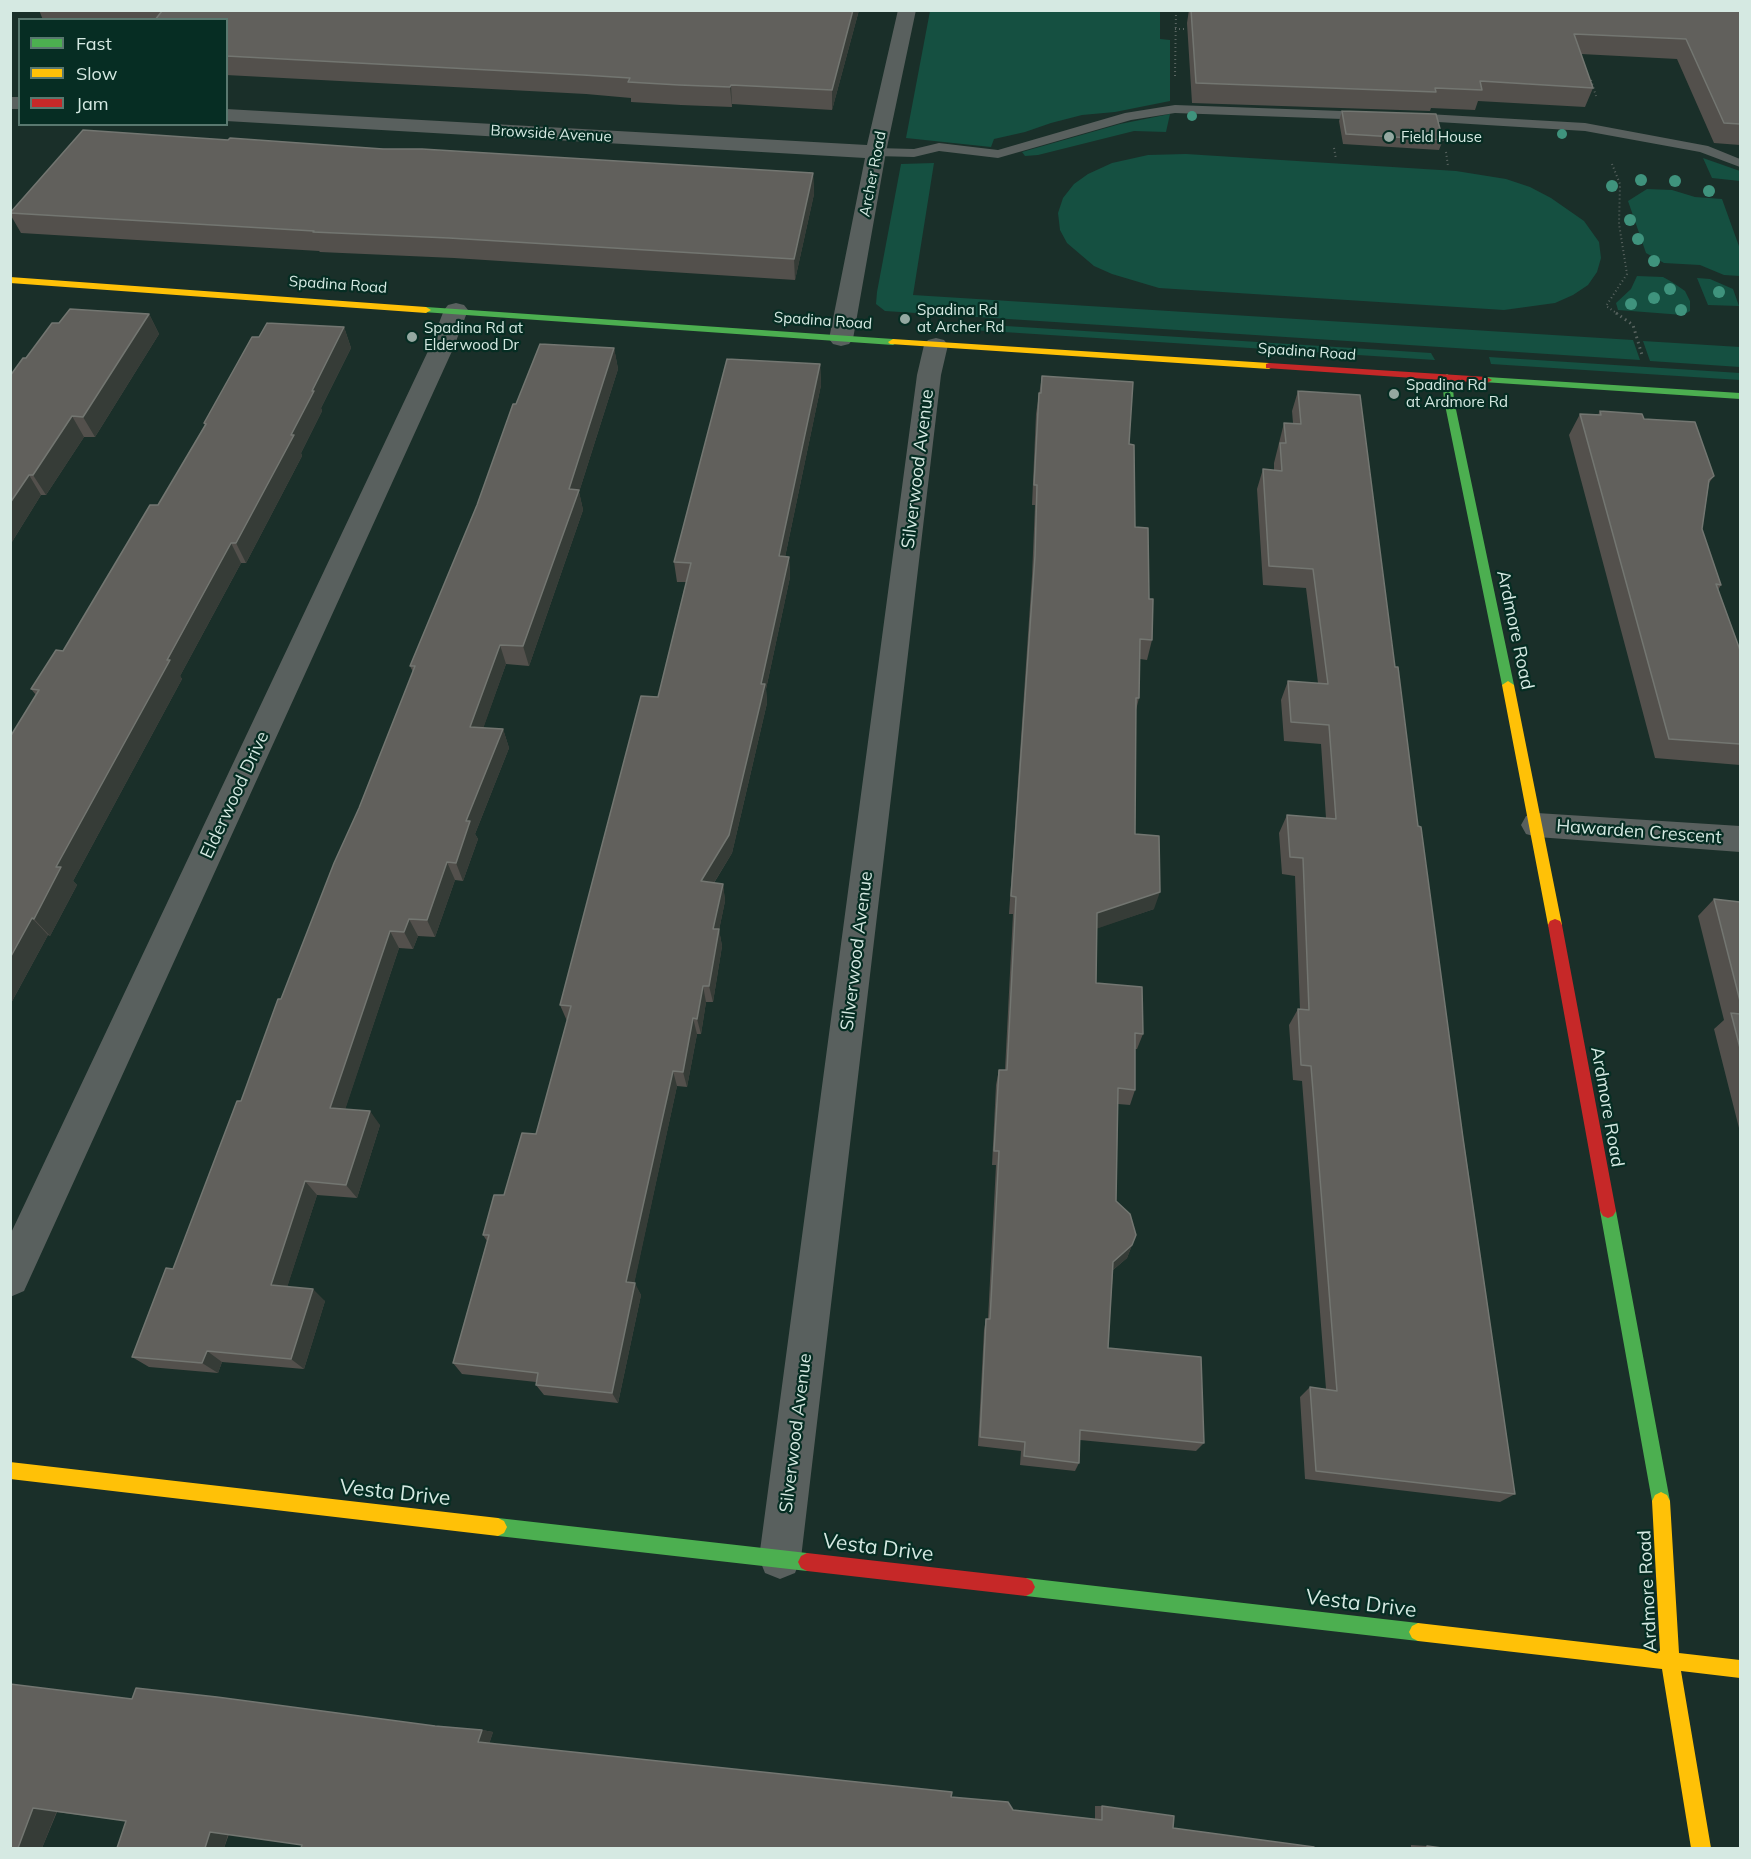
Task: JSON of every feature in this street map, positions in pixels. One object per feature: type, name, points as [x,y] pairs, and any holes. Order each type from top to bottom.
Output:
[{"type":"street","name":"Archer Road","points":[[841,339],[876,152],[907,10]]},
{"type":"street","name":"Browside Avenue","points":[[228,115],[876,152]]},
{"type":"street","name":"Spadina Road","points":[[10,280],[841,339],[1740,396]]},
{"type":"street","name":"Elderwood Drive","points":[[10,1278],[431,370],[456,310]]},
{"type":"street","name":"Silverwood Avenue","points":[[780,1558],[929,375],[936,345]]},
{"type":"street","name":"Ardmore Road","points":[[1447,377],[1451,409],[1537,825],[1661,1497],[1670,1662],[1701,1848]]},
{"type":"street","name":"Hawarden Crescent","points":[[1537,825],[1740,839]]},
{"type":"street","name":"Vesta Drive","points":[[10,1470],[33,1470],[308,1504],[1740,1669]]},
{"type":"lane","points":[[876,152],[914,153],[939,147],[998,154],[1130,116],[1164,110],[1391,116],[1585,127],[1703,149],[1740,163]]},
{"type":"path","points":[[1175,42],[1176,10]]},
{"type":"path","points":[[1175,28],[1187,29]]},
{"type":"path","points":[[1334,144],[1336,159]]},
{"type":"path","points":[[1445,150],[1448,166]]},
{"type":"path","points":[[1612,164],[1620,184],[1619,224],[1626,274],[1606,306],[1633,325],[1645,364]]},
{"type":"green space","points":[[930,11],[1160,11],[1160,39],[1170,40],[1170,101],[1115,112],[1082,115],[994,139],[991,147],[906,138]]},
{"type":"green space","points":[[1170,114],[1166,132],[1134,131],[1038,155],[1025,156],[1022,152],[1120,124]]},
{"type":"green space","points":[[1186,154],[1456,171],[1506,179],[1530,187],[1551,198],[1584,221],[1599,242],[1601,258],[1597,272],[1588,285],[1573,295],[1555,303],[1504,310],[1159,288],[1112,274],[1094,266],[1067,243],[1060,230],[1058,213],[1063,198],[1074,184],[1088,174],[1112,163],[1148,155]]},
{"type":"green space","points":[[1703,158],[1740,171],[1740,181],[1712,178]]},
{"type":"green space","points":[[934,163],[913,295],[1633,340],[1640,360],[885,311],[876,304],[877,292],[901,164]]},
{"type":"green space","points":[[1647,189],[1672,190],[1695,197],[1722,199],[1740,249],[1740,276],[1724,275],[1700,265],[1664,263],[1646,253],[1628,201]]},
{"type":"green space","points":[[1637,276],[1663,277],[1672,282],[1685,291],[1690,301],[1690,311],[1683,315],[1618,310],[1616,303],[1631,289]]},
{"type":"green space","points":[[1697,278],[1710,279],[1733,289],[1739,306],[1708,305]]},
{"type":"green space","points":[[943,322],[1431,353],[1435,360],[942,328]]},
{"type":"green space","points":[[1643,341],[1740,347],[1740,367],[1650,361]]},
{"type":"green space","points":[[1489,357],[1740,373],[1740,380],[1491,364]]},
{"type":"building","points":[[154,10],[853,10],[832,90],[679,85],[628,82],[630,78],[228,56],[228,18],[157,18],[162,11]]},
{"type":"building","points":[[1191,10],[1740,10],[1740,124],[1724,123],[1686,39],[1574,34],[1593,88],[1480,81],[1482,90],[1435,88],[1436,92],[1196,83]]},
{"type":"building","points":[[1342,111],[1436,114],[1443,140],[1346,134]]},
{"type":"building","points":[[83,130],[813,173],[794,259],[10,213]]},
{"type":"building","points":[[70,309],[149,314],[83,417],[72,416],[33,475],[29,475],[10,503],[10,376],[52,323],[59,323]]},
{"type":"building","points":[[267,323],[344,327],[291,435],[294,435],[236,543],[231,543],[167,660],[170,660],[56,867],[61,867],[34,919],[32,918],[10,958],[10,737],[39,690],[31,689],[56,650],[63,651],[150,505],[158,505],[206,424],[204,423],[252,337],[259,337]]},
{"type":"building","points":[[540,344],[614,348],[569,489],[579,490],[523,646],[500,645],[470,727],[503,729],[466,821],[470,821],[456,863],[447,862],[427,920],[409,919],[404,932],[390,931],[330,1108],[370,1111],[346,1185],[305,1181],[271,1285],[313,1289],[291,1359],[207,1351],[202,1363],[132,1357],[166,1268],[173,1269],[237,1101],[241,1101],[278,999],[281,999],[415,666],[410,666],[477,505],[513,404],[516,404]]},
{"type":"building","points":[[727,359],[820,364],[779,556],[789,557],[761,684],[765,684],[729,835],[701,881],[723,884],[713,929],[719,929],[709,986],[703,986],[697,1019],[693,1018],[683,1072],[673,1071],[626,1282],[635,1283],[612,1393],[536,1385],[538,1373],[453,1363],[489,1235],[483,1235],[494,1195],[504,1195],[522,1133],[536,1134],[571,1006],[560,1005],[641,696],[658,697],[691,563],[674,562]]},
{"type":"building","points":[[1042,376],[1133,382],[1129,444],[1134,445],[1135,527],[1148,528],[1149,599],[1153,599],[1152,640],[1140,639],[1139,698],[1136,698],[1135,834],[1159,836],[1160,892],[1097,913],[1096,983],[1142,987],[1143,1034],[1135,1033],[1135,1090],[1118,1088],[1116,1201],[1130,1214],[1136,1235],[1132,1245],[1113,1262],[1108,1348],[1201,1357],[1204,1443],[1080,1430],[1079,1463],[1024,1456],[1025,1442],[980,1437],[986,1319],[990,1319],[999,1151],[994,1151],[999,1070],[1007,1070],[1016,897],[1011,896],[1035,556],[1037,485],[1034,485]]},
{"type":"building","points":[[1298,391],[1360,395],[1395,667],[1398,667],[1418,826],[1421,827],[1463,1138],[1515,1494],[1316,1471],[1310,1387],[1337,1391],[1311,1066],[1301,1065],[1298,1009],[1309,1010],[1303,858],[1290,857],[1287,815],[1336,819],[1329,725],[1291,722],[1288,681],[1328,684],[1313,569],[1269,566],[1263,469],[1282,471],[1280,443],[1286,443],[1284,423],[1301,424]]},
{"type":"building","points":[[1600,411],[1642,414],[1644,419],[1695,422],[1714,476],[1709,480],[1702,529],[1721,585],[1716,584],[1740,650],[1740,744],[1669,739],[1580,414],[1601,415]]},
{"type":"building","points":[[1714,899],[1740,902],[1740,1001]]},
{"type":"building","points":[[1731,1013],[1740,1014],[1740,1048]]},
{"type":"building","points":[[10,1684],[132,1699],[136,1688],[482,1730],[478,1742],[952,1792],[951,1797],[1008,1802],[1013,1810],[1102,1820],[1102,1806],[1174,1816],[1173,1828],[1314,1848],[301,1848],[302,1845],[210,1832],[205,1848],[117,1848],[126,1821],[33,1808],[18,1848],[10,1848]]},
{"type":"traffic: fast","points":[[426,310],[893,342]]},
{"type":"traffic: fast","points":[[1447,377],[1449,400],[1508,685]]},
{"type":"traffic: fast","points":[[1487,380],[1740,396]]},
{"type":"traffic: fast","points":[[1608,1211],[1661,1501]]},
{"type":"traffic: fast","points":[[498,1527],[807,1562]]},
{"type":"traffic: fast","points":[[1026,1587],[1418,1632]]},
{"type":"traffic: slow","points":[[10,280],[426,310]]},
{"type":"traffic: slow","points":[[893,342],[1269,366]]},
{"type":"traffic: slow","points":[[1508,685],[1555,925]]},
{"type":"traffic: slow","points":[[10,1470],[498,1527]]},
{"type":"traffic: slow","points":[[1661,1501],[1670,1662],[1701,1848]]},
{"type":"traffic: slow","points":[[1418,1632],[1740,1669]]},
{"type":"traffic: jam","points":[[1269,366],[1487,380]]},
{"type":"traffic: jam","points":[[1555,925],[1608,1211]]},
{"type":"traffic: jam","points":[[807,1562],[1026,1587]]},
{"type":"place","name":"Field House","points":[[1389,137]]},
{"type":"place","name":"Spadina Rd at Archer Rd","points":[[905,319]]},
{"type":"place","name":"Spadina Rd at Elderwood Dr","points":[[412,337]]},
{"type":"place","name":"Spadina Rd at Ardmore Rd","points":[[1394,394]]}]
